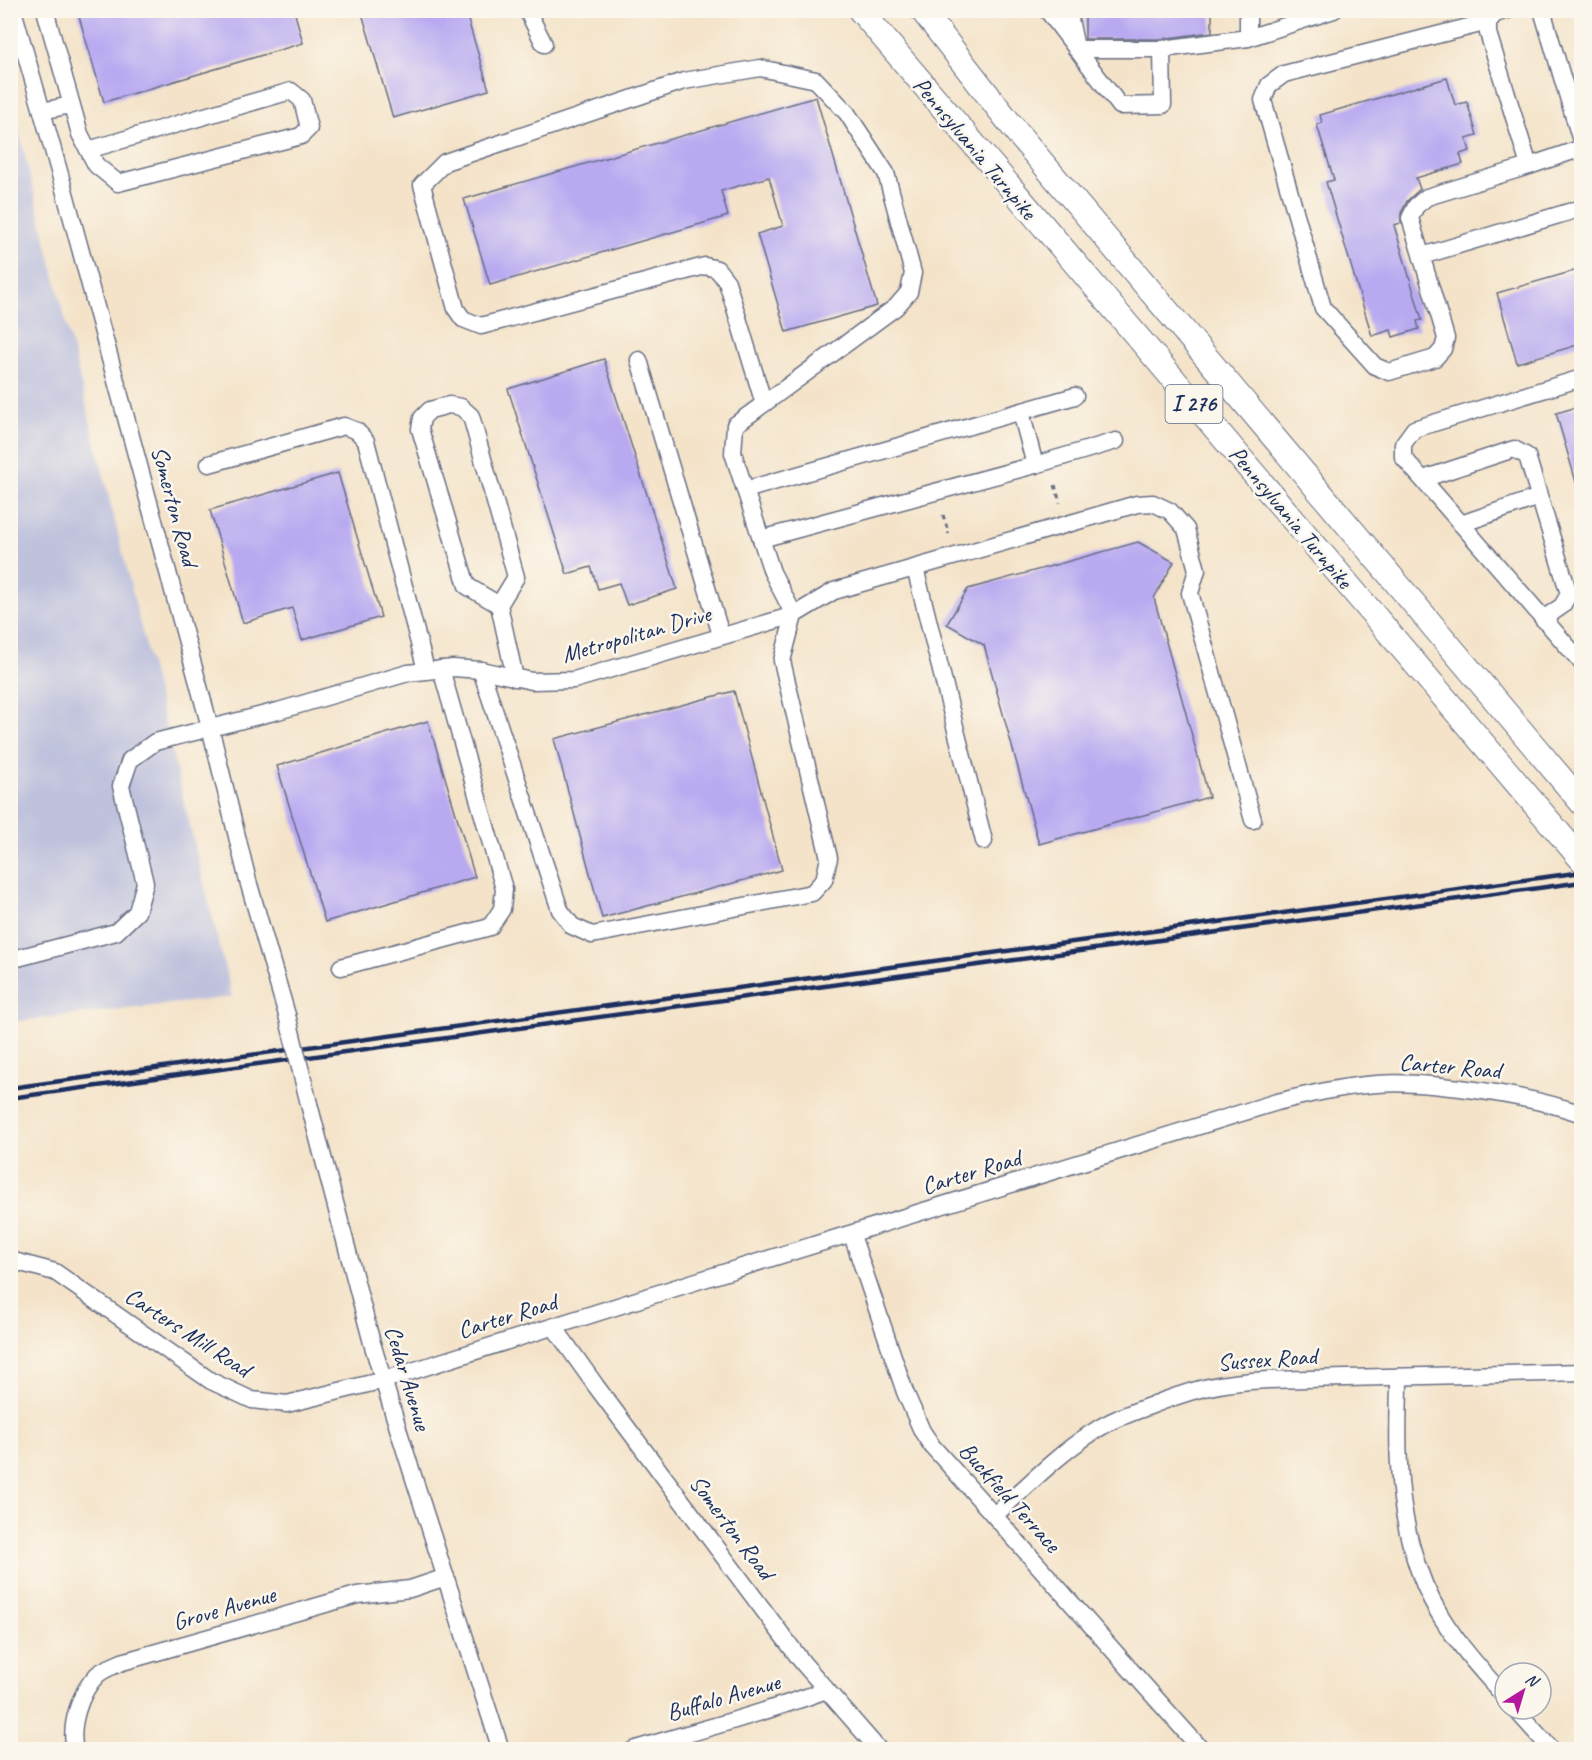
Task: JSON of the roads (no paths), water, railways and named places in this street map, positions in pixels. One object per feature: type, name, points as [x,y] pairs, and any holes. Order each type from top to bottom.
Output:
[{"type":"highway","name":"Pennsylvania Turnpike","points":[[860,10],[1530,797],[1581,860]]},
{"type":"highway","name":"Pennsylvania Turnpike","points":[[922,10],[1019,135],[1577,797]]},
{"type":"street","name":"Somerton Road","points":[[13,10],[210,727],[248,881],[287,1015]]},
{"type":"street","points":[[45,10],[80,134],[88,150],[96,165],[118,183],[301,136],[309,128],[302,100],[291,91],[88,150]]},
{"type":"street","points":[[527,10],[544,44]]},
{"type":"street","points":[[1047,10],[1120,106],[1163,105],[1162,49]]},
{"type":"street","points":[[1068,10],[1077,49]]},
{"type":"street","points":[[1248,10],[1248,38]]},
{"type":"street","points":[[1077,49],[1162,49],[1248,38],[1334,10]]},
{"type":"street","points":[[1508,10],[1495,14],[1488,22],[1284,74],[1269,85],[1263,100],[1323,308],[1375,366],[1389,372],[1435,358],[1443,349],[1446,338],[1410,218],[1416,206],[1427,197],[1529,166],[1581,146],[1542,10]]},
{"type":"street","points":[[1488,22],[1488,33],[1529,166]]},
{"type":"street","points":[[480,670],[560,910],[572,926],[592,935],[812,893],[824,880],[829,858],[782,661],[794,615],[772,572],[733,453],[735,425],[764,404],[896,307],[909,292],[913,273],[886,173],[847,113],[816,80],[760,68],[684,81],[445,162],[422,185],[456,309],[463,319],[481,326],[705,266],[717,269],[727,282],[764,404]]},
{"type":"street","points":[[42,111],[71,105]]},
{"type":"street","points":[[1422,256],[1581,208]]},
{"type":"street","points":[[639,360],[721,635]]},
{"type":"street","points":[[1581,378],[1414,429],[1403,444],[1403,457],[1581,663]]},
{"type":"street","points":[[745,490],[1075,396]]},
{"type":"street","points":[[499,605],[467,586],[420,429],[422,418],[430,410],[449,405],[461,407],[471,416],[516,576],[499,605],[515,678]]},
{"type":"street","points":[[1021,412],[1035,465]]},
{"type":"street","points":[[209,464],[344,426],[357,431],[366,441],[433,669],[504,889],[502,909],[490,927],[341,967]]},
{"type":"street","points":[[761,538],[1035,465],[1116,441]]},
{"type":"street","points":[[1423,479],[1514,449],[1527,456],[1569,594],[1562,606],[1544,619]]},
{"type":"street","points":[[1461,524],[1539,497]]},
{"type":"street","name":"Metropolitan Drive","points":[[10,960],[116,932],[137,912],[145,883],[121,786],[130,760],[155,742],[278,711],[408,673],[433,669],[480,670],[532,681],[574,680],[794,615],[834,591],[1137,504],[1153,503],[1170,511],[1186,529],[1197,570],[1190,593],[1253,820]]},
{"type":"street","points":[[915,568],[984,842]]},
{"type":"street","name":"Cedar Avenue","points":[[287,1015],[372,1343],[501,1749]]},
{"type":"street","name":"Carter Road","points":[[384,1380],[1277,1102],[1314,1093],[1402,1083],[1427,1084],[1532,1099],[1581,1114]]},
{"type":"street","name":"Buckfield Terrace","points":[[852,1234],[901,1383],[922,1431],[932,1446],[995,1515],[1088,1624],[1202,1749]]},
{"type":"street","name":"Carters Mill Road","points":[[10,1260],[55,1272],[211,1381],[252,1400],[287,1404],[384,1380]]},
{"type":"street","name":"Somerton Road","points":[[554,1328],[803,1663],[879,1749]]},
{"type":"street","name":"Sussex Road","points":[[995,1515],[1073,1446],[1094,1431],[1120,1417],[1204,1388],[1241,1382],[1581,1372]]},
{"type":"street","points":[[1399,1377],[1398,1463],[1401,1499],[1416,1560],[1431,1599],[1441,1617],[1493,1684]]},
{"type":"street","name":"Grove Avenue","points":[[75,1749],[74,1717],[87,1689],[98,1675],[122,1662],[357,1595],[410,1589],[446,1577]]},
{"type":"street","name":"Buffalo Avenue","points":[[633,1749],[780,1707],[826,1690]]},
{"type":"street","points":[[1526,1721],[1552,1749]]},
{"type":"railway","points":[[10,1088],[1582,872]]},
{"type":"railway","points":[[10,1098],[1582,882]]}]
